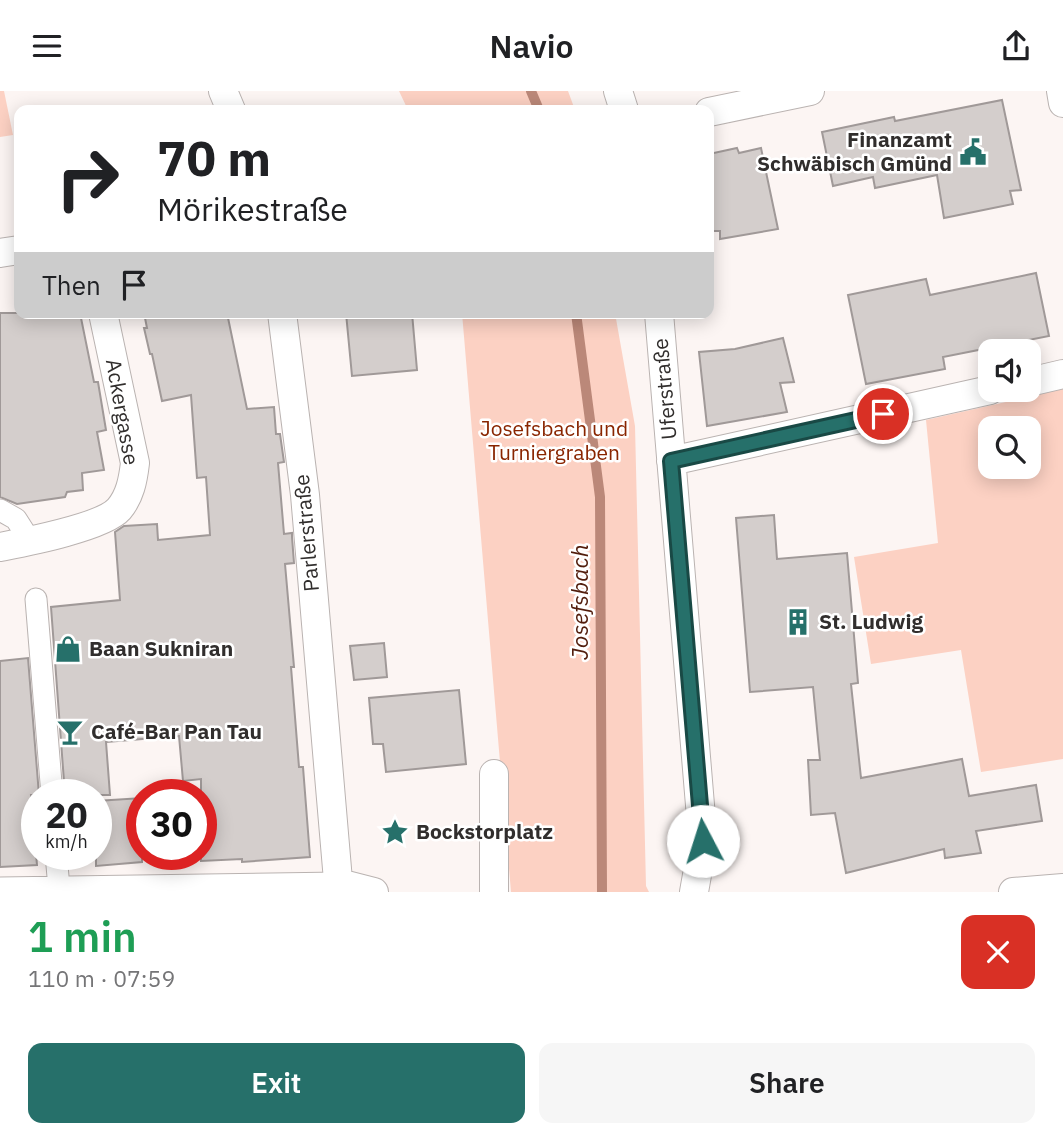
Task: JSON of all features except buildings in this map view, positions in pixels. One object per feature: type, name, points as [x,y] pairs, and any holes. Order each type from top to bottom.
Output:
[{"type":"street","points":[[714,111],[810,91]]},
{"type":"street","points":[[1061,91],[1063,103]]},
{"type":"street","name":"Ackergasse","points":[[0,547],[78,529],[118,511],[132,487],[135,463],[104,319]]},
{"type":"street","name":"Parlerstraße","points":[[283,319],[304,495],[339,888]]},
{"type":"street","name":"Uferstraße","points":[[659,319],[703,841],[694,892]]},
{"type":"street","points":[[1041,380],[1063,375]]},
{"type":"street","points":[[671,461],[978,393]]},
{"type":"street","points":[[0,510],[16,519],[30,541]]},
{"type":"street","points":[[36,599],[50,779]]},
{"type":"street","points":[[494,774],[494,892]]},
{"type":"street","points":[[57,870],[59,888]]},
{"type":"street","points":[[0,888],[339,888],[374,892]]},
{"type":"street","points":[[1013,892],[1063,888]]},
{"type":"green space","points":[[0,91],[4,91],[13,135],[0,137]]},
{"type":"green space","points":[[399,91],[568,91],[573,105],[406,105]]},
{"type":"green space","name":"Josefsbach und Turniergraben","points":[[463,319],[616,319],[635,426],[646,886],[649,892],[511,892]]},
{"type":"green space","points":[[1063,389],[1063,759],[981,772],[961,650],[871,664],[854,557],[938,543],[926,420],[1006,402],[1041,402],[1041,394]]},
{"type":"waterway","name":"Josefsbach","points":[[531,91],[537,105]]},
{"type":"waterway","name":"Josefsbach","points":[[577,319],[600,497],[602,892]]},
{"type":"place","name":"Finanzamt Schwäbisch Gmünd","points":[[973,152]]},
{"type":"place","name":"St. Ludwig","points":[[798,622]]},
{"type":"place","name":"Baan Sukniran","points":[[68,649]]},
{"type":"place","name":"Café-Bar Pan Tau","points":[[70,732]]},
{"type":"place","name":"Bockstorplatz","points":[[395,832]]},
{"type":"route","points":[[703,841],[671,461],[883,414]]}]
